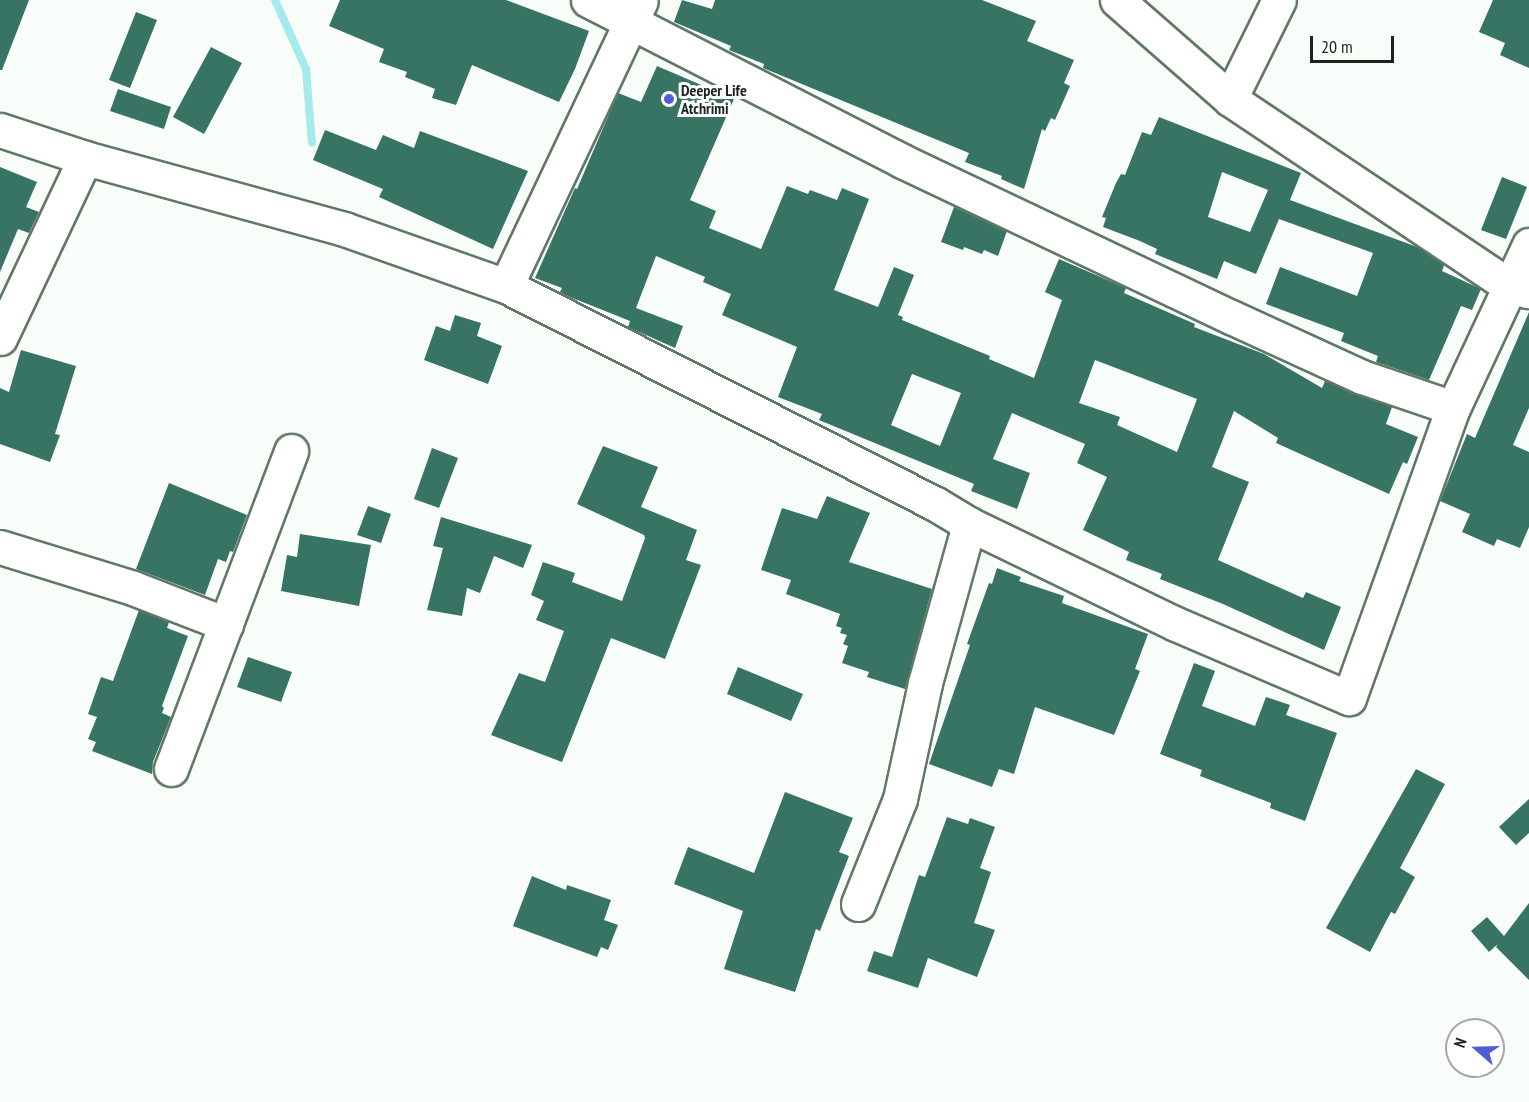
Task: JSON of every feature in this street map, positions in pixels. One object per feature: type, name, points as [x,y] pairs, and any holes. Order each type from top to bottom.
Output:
[{"type":"street","points":[[588,0],[636,10],[902,161],[1250,326],[1362,377],[1453,408]]},
{"type":"street","points":[[1117,0],[1230,99],[1519,288]]},
{"type":"street","points":[[1230,99],[1279,0]]},
{"type":"street","points":[[506,286],[636,10]]},
{"type":"street","points":[[0,130],[85,158],[344,229],[506,286],[934,503],[969,524],[1176,624],[1349,698],[1453,408],[1519,288],[1529,245]]},
{"type":"street","points":[[0,338],[85,158]]},
{"type":"street","points":[[171,769],[291,452]]},
{"type":"street","points":[[858,904],[900,799],[925,683],[969,524]]},
{"type":"street","points":[[0,547],[133,588],[226,624]]},
{"type":"building","points":[[0,0],[29,0],[2,70],[0,70]]},
{"type":"building","points":[[340,0],[506,0],[589,31],[575,69],[559,102],[472,65],[456,105],[432,98],[435,89],[405,77],[407,72],[379,62],[384,49],[329,26]]},
{"type":"building","points":[[682,0],[712,9],[715,0],[982,0],[1036,21],[1027,41],[1074,60],[1064,83],[1070,86],[1055,120],[1051,118],[1045,131],[1042,129],[1024,189],[1001,179],[1002,176],[965,162],[969,153],[763,68],[764,64],[729,50],[731,46],[674,22]]},
{"type":"building","points":[[1493,0],[1529,0],[1529,68],[1500,55],[1505,43],[1479,32]]},
{"type":"building","points":[[136,12],[157,20],[130,88],[109,80]]},
{"type":"building","points":[[211,47],[242,63],[204,134],[173,117]]},
{"type":"building","points":[[657,66],[734,99],[690,200],[716,211],[709,228],[761,249],[787,186],[808,194],[810,190],[837,200],[842,188],[869,199],[834,290],[878,307],[894,267],[914,275],[898,315],[903,317],[902,320],[990,356],[989,359],[1034,378],[1062,300],[1045,292],[1059,259],[1126,288],[1124,293],[1195,324],[1194,327],[1264,354],[1322,388],[1325,381],[1392,407],[1386,424],[1418,437],[1407,464],[1403,462],[1389,494],[1276,443],[1278,438],[1234,411],[1212,467],[1249,482],[1218,560],[1303,598],[1306,592],[1341,607],[1324,650],[1223,604],[1160,579],[1162,574],[1126,560],[1129,552],[1083,530],[1107,477],[1077,463],[1085,444],[1012,413],[993,459],[1030,473],[1017,509],[971,491],[974,484],[819,420],[822,414],[778,397],[797,347],[722,315],[731,294],[703,282],[705,277],[656,256],[636,308],[683,326],[675,348],[628,327],[630,321],[570,297],[560,292],[562,288],[535,278],[575,188],[577,189],[618,93],[641,102]],"holes":[[[1095,360],[1197,399],[1177,452],[1117,425],[1120,417],[1079,403]],[[912,374],[961,393],[940,446],[891,425]]]},
{"type":"building","points":[[118,89],[171,107],[164,129],[110,111]]},
{"type":"building","points":[[1159,117],[1301,173],[1290,200],[1420,248],[1444,265],[1442,271],[1481,289],[1472,310],[1461,306],[1429,380],[1376,362],[1378,356],[1341,341],[1344,333],[1266,304],[1280,267],[1357,296],[1373,253],[1279,219],[1256,274],[1224,261],[1217,279],[1155,254],[1157,249],[1103,227],[1106,218],[1102,217],[1116,183],[1121,174],[1125,175],[1142,132],[1151,135]],"holes":[[[1222,172],[1268,190],[1250,232],[1208,217]]]},
{"type":"building","points":[[325,130],[376,150],[383,135],[414,148],[420,131],[528,171],[493,249],[379,197],[383,189],[313,160]]},
{"type":"building","points":[[0,167],[37,182],[26,207],[39,212],[29,233],[18,229],[0,272]]},
{"type":"building","points":[[1502,177],[1527,187],[1506,239],[1481,230]]},
{"type":"building","points":[[954,207],[1007,231],[998,256],[984,250],[982,254],[964,247],[963,250],[941,242]]},
{"type":"building","points":[[1529,312],[1529,408],[1513,445],[1529,452],[1529,527],[1520,548],[1497,539],[1494,546],[1462,532],[1470,514],[1440,501],[1467,434],[1475,438]]},
{"type":"building","points":[[455,315],[481,323],[477,336],[502,346],[488,384],[424,360],[436,326],[450,331]]},
{"type":"building","points":[[21,350],[76,366],[55,434],[60,435],[50,462],[0,444],[0,388],[9,392]]},
{"type":"building","points":[[603,446],[658,467],[641,507],[697,530],[686,560],[701,565],[665,659],[611,638],[562,762],[491,735],[519,673],[545,682],[564,631],[536,620],[544,601],[531,595],[543,562],[575,573],[572,582],[622,601],[645,538],[644,535],[577,504]]},
{"type":"building","points":[[432,448],[458,458],[439,508],[414,499]]},
{"type":"building","points":[[169,483],[247,515],[233,552],[230,551],[226,562],[218,559],[205,595],[136,569]]},
{"type":"building","points":[[827,496],[870,513],[849,562],[932,589],[905,689],[867,677],[869,672],[842,663],[848,646],[843,644],[847,635],[840,633],[842,628],[836,626],[840,614],[786,594],[791,580],[761,570],[782,508],[817,519]]},
{"type":"building","points":[[368,506],[391,514],[381,543],[357,535]]},
{"type":"building","points":[[441,517],[532,545],[523,568],[494,556],[480,593],[467,588],[462,616],[427,610],[443,548],[433,546]]},
{"type":"building","points":[[300,534],[371,545],[359,606],[281,591],[287,555],[297,557]]},
{"type":"building","points":[[997,568],[1021,577],[1019,581],[1064,596],[1062,603],[1148,634],[1135,669],[1140,671],[1114,735],[1035,707],[1014,774],[999,769],[992,787],[929,764],[970,645],[967,644],[989,583],[992,584]]},
{"type":"building","points":[[139,610],[169,622],[167,628],[188,636],[162,706],[164,708],[162,713],[171,717],[153,762],[152,774],[92,751],[96,742],[88,739],[97,717],[88,714],[101,677],[113,681]]},
{"type":"building","points":[[248,657],[292,672],[281,702],[237,687]]},
{"type":"building","points":[[1194,663],[1215,671],[1202,706],[1255,726],[1266,697],[1290,705],[1286,715],[1337,733],[1305,821],[1270,808],[1271,803],[1200,776],[1202,770],[1160,754]]},
{"type":"building","points":[[738,667],[803,694],[791,721],[727,694]]},
{"type":"building","points":[[1416,769],[1445,784],[1400,868],[1415,877],[1395,914],[1391,912],[1370,952],[1326,928]]},
{"type":"building","points":[[785,792],[853,818],[839,852],[849,856],[820,931],[816,929],[795,992],[724,969],[743,911],[674,884],[688,847],[754,873]]},
{"type":"building","points":[[1529,799],[1529,833],[1516,845],[1499,827]]},
{"type":"building","points":[[947,817],[968,824],[970,818],[995,827],[980,868],[991,872],[974,923],[995,930],[977,977],[928,958],[918,988],[867,971],[874,951],[892,957],[919,875],[925,877]]},
{"type":"building","points":[[532,876],[566,890],[567,885],[611,900],[604,920],[618,925],[608,950],[601,947],[597,957],[513,926]]},
{"type":"building","points":[[1529,903],[1529,980],[1496,947],[1498,944],[1489,952],[1471,931],[1487,917],[1504,936]]},
{"type":"waterway","points":[[275,0],[306,69],[312,143]]},
{"type":"place","name":"Deeper Life Atchrimi","points":[[669,99]]}]
